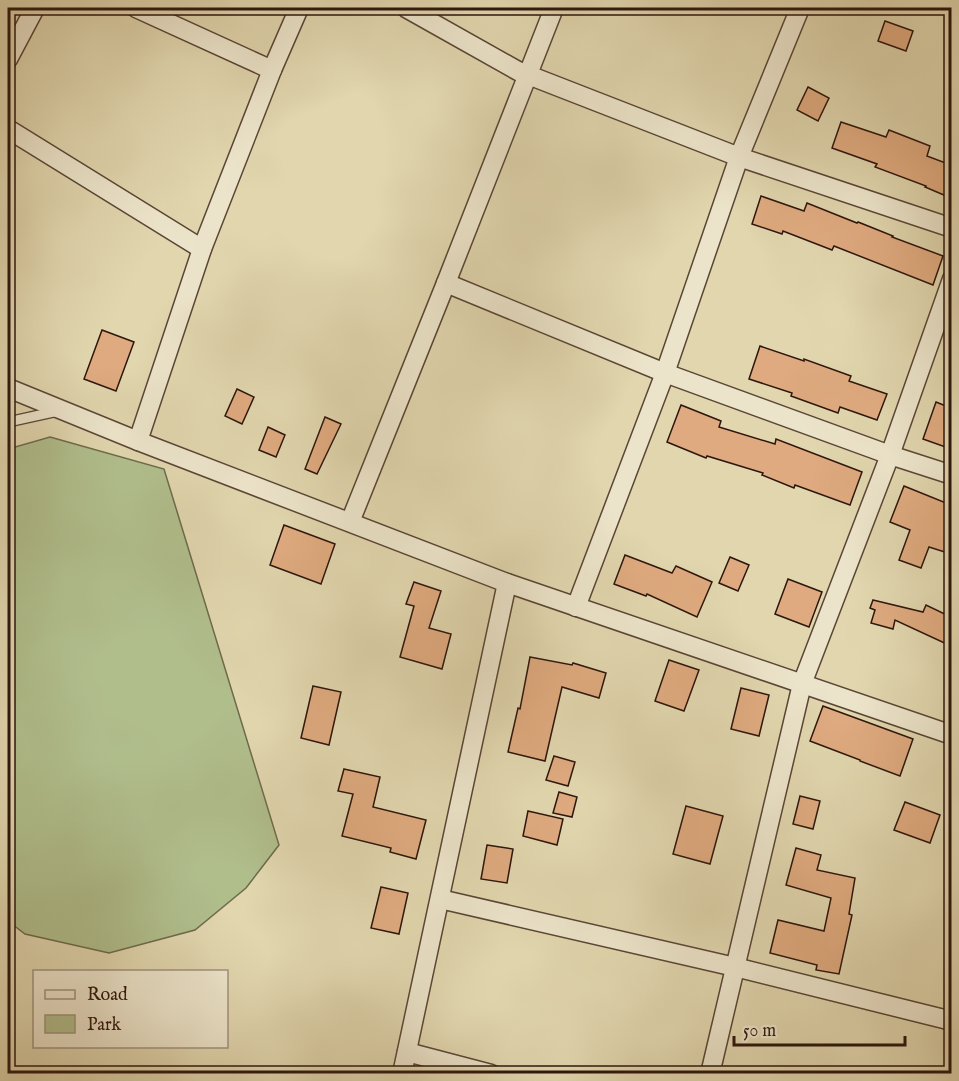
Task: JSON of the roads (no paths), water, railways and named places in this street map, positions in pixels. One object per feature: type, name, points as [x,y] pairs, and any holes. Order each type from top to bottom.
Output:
[{"type":"street","points":[[8,59],[35,8]]},
{"type":"street","points":[[136,8],[272,70]]},
{"type":"street","points":[[138,441],[202,249],[272,70],[299,8]]},
{"type":"street","points":[[406,8],[518,71],[739,157],[951,228]]},
{"type":"street","points":[[350,522],[554,8]]},
{"type":"street","points":[[576,607],[665,373],[739,157],[800,8]]},
{"type":"street","points":[[8,129],[202,249]]},
{"type":"street","points":[[710,1074],[802,684],[890,455],[951,279]]},
{"type":"street","points":[[446,283],[665,373],[951,475]]},
{"type":"street","points":[[8,388],[138,441],[507,583],[951,735]]},
{"type":"street","points":[[402,1074],[507,583]]},
{"type":"street","points":[[440,899],[735,967],[951,1021]]},
{"type":"street","points":[[407,1052],[491,1074]]},
{"type":"lane","points":[[8,422],[61,410]]}]
